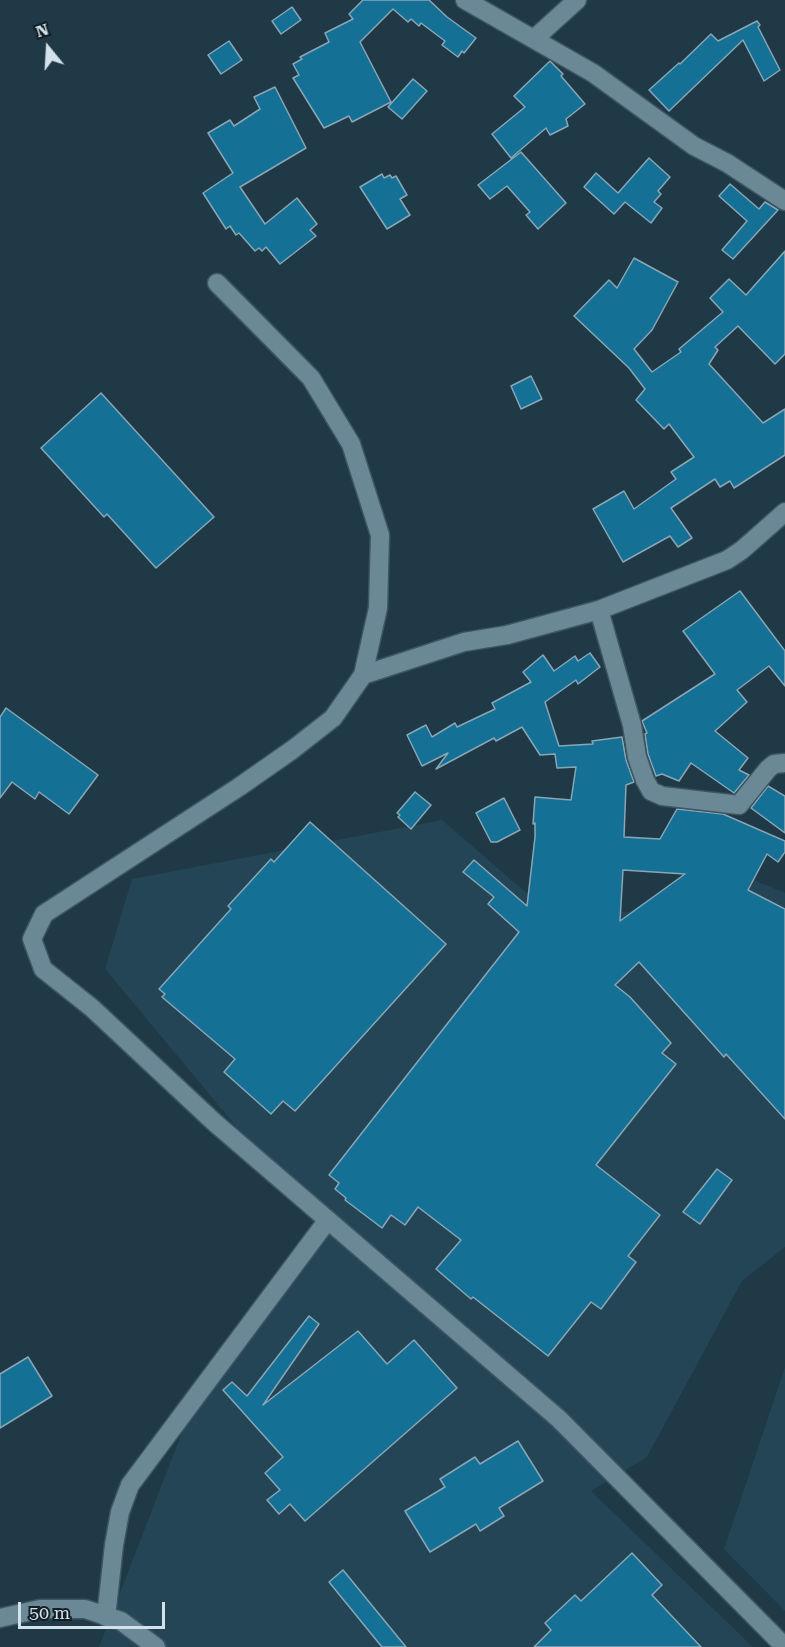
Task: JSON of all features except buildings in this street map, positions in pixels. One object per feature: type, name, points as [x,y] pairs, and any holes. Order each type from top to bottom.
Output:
[{"type":"street","points":[[465,0],[593,73],[694,146],[785,201]]},
{"type":"street","points":[[535,38],[578,0]]},
{"type":"street","points":[[217,283],[311,378],[351,444],[380,535],[378,608],[363,675],[333,718],[239,788],[44,914],[32,939],[43,969],[92,1008],[214,1122],[327,1221],[559,1419],[785,1647]]},
{"type":"street","points":[[363,675],[464,642],[507,634],[599,609],[726,560],[742,550],[785,512]]},
{"type":"street","points":[[599,609],[632,725],[637,757],[651,791],[662,796],[739,805],[768,769],[774,764],[785,763]]},
{"type":"street","points":[[106,1617],[120,1512],[130,1485],[327,1221]]},
{"type":"street","points":[[0,1618],[40,1609],[85,1609],[121,1621],[156,1647]]},
{"type":"shaded area","points":[[442,820],[544,908],[629,912],[706,860],[785,893],[785,1247],[742,1281],[647,1457],[591,1491],[753,1647],[99,1647],[198,1391],[318,1225],[105,969],[132,879]]},
{"type":"shaded area","points":[[785,1367],[785,1611],[724,1549]]}]
